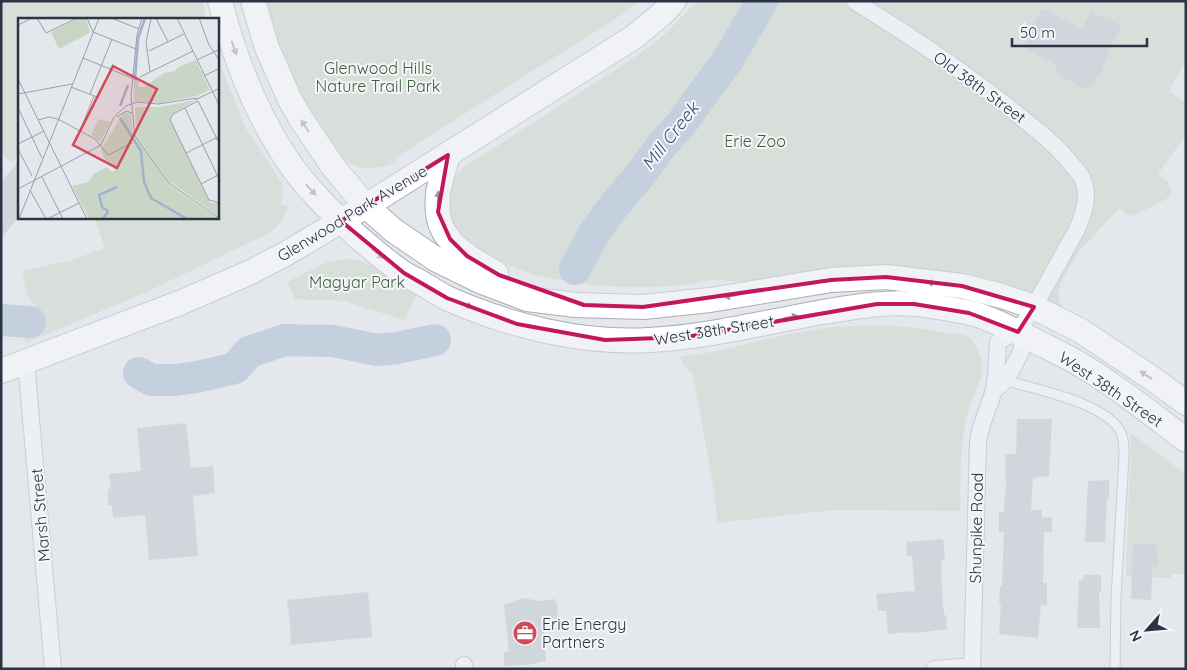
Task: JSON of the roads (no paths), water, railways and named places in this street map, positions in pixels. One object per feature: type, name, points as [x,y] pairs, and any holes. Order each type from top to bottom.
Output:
[{"type":"main road","name":"West 38th Street","points":[[220,1],[234,50],[252,97],[286,158],[302,180],[320,201],[374,251],[404,273],[447,298],[517,324],[556,333],[605,340],[647,341],[686,337],[723,332],[803,315],[877,304],[914,304],[975,314],[1018,332],[1083,366],[1186,440]]},
{"type":"main road","name":"West 38th Street","points":[[252,1],[267,48],[290,100],[334,168],[366,206],[392,230],[437,260],[480,281],[527,299],[584,305],[643,307],[710,300],[831,280],[886,277],[962,286],[1002,296],[1034,307],[1081,331],[1186,403]]},
{"type":"main road","name":"Glenwood Park Avenue","points":[[1,371],[182,302],[288,253],[448,155],[634,37],[663,13],[674,1]]},
{"type":"main road","points":[[448,155],[438,192],[438,212],[441,228],[450,239],[467,256],[499,275],[562,295],[584,305]]},
{"type":"street","name":"Old 38th Street","points":[[854,1],[967,76],[1037,129],[1061,150],[1082,178],[1087,192]]},
{"type":"street","name":"Shunpike Road","points":[[1000,385],[997,363],[998,342],[1018,332],[1034,307],[1082,220],[1087,192]]},
{"type":"street","name":"Shunpike Road","points":[[972,667],[978,442],[982,424],[1000,385],[1012,370],[1021,352],[1022,344],[1018,332]]},
{"type":"street","name":"Marsh Street","points":[[26,362],[54,669]]},
{"type":"street","points":[[934,669],[972,667]]},
{"type":"lane","points":[[1000,385],[1072,399],[1109,419],[1121,434],[1124,444],[1124,455],[1116,597],[1115,669]]},
{"type":"waterway","name":"Mill Creek","points":[[575,269],[594,233],[609,212],[661,146],[681,124],[729,58],[762,1]]},
{"type":"waterway","name":"Mill Creek","points":[[1,320],[30,322]]},
{"type":"waterway","name":"Mill Creek","points":[[139,373],[151,380],[176,380],[197,377],[235,368],[249,352],[285,340],[333,341],[377,350],[435,340]]},
{"type":"place","name":"Erie Energy Partners","points":[[525,633]]},
{"type":"park label","name":"Glenwood Hills Nature Trail Park","points":[[378,77]]},
{"type":"park label","name":"Erie Zoo","points":[[755,141]]},
{"type":"park label","name":"Magyar Park","points":[[357,282]]}]
